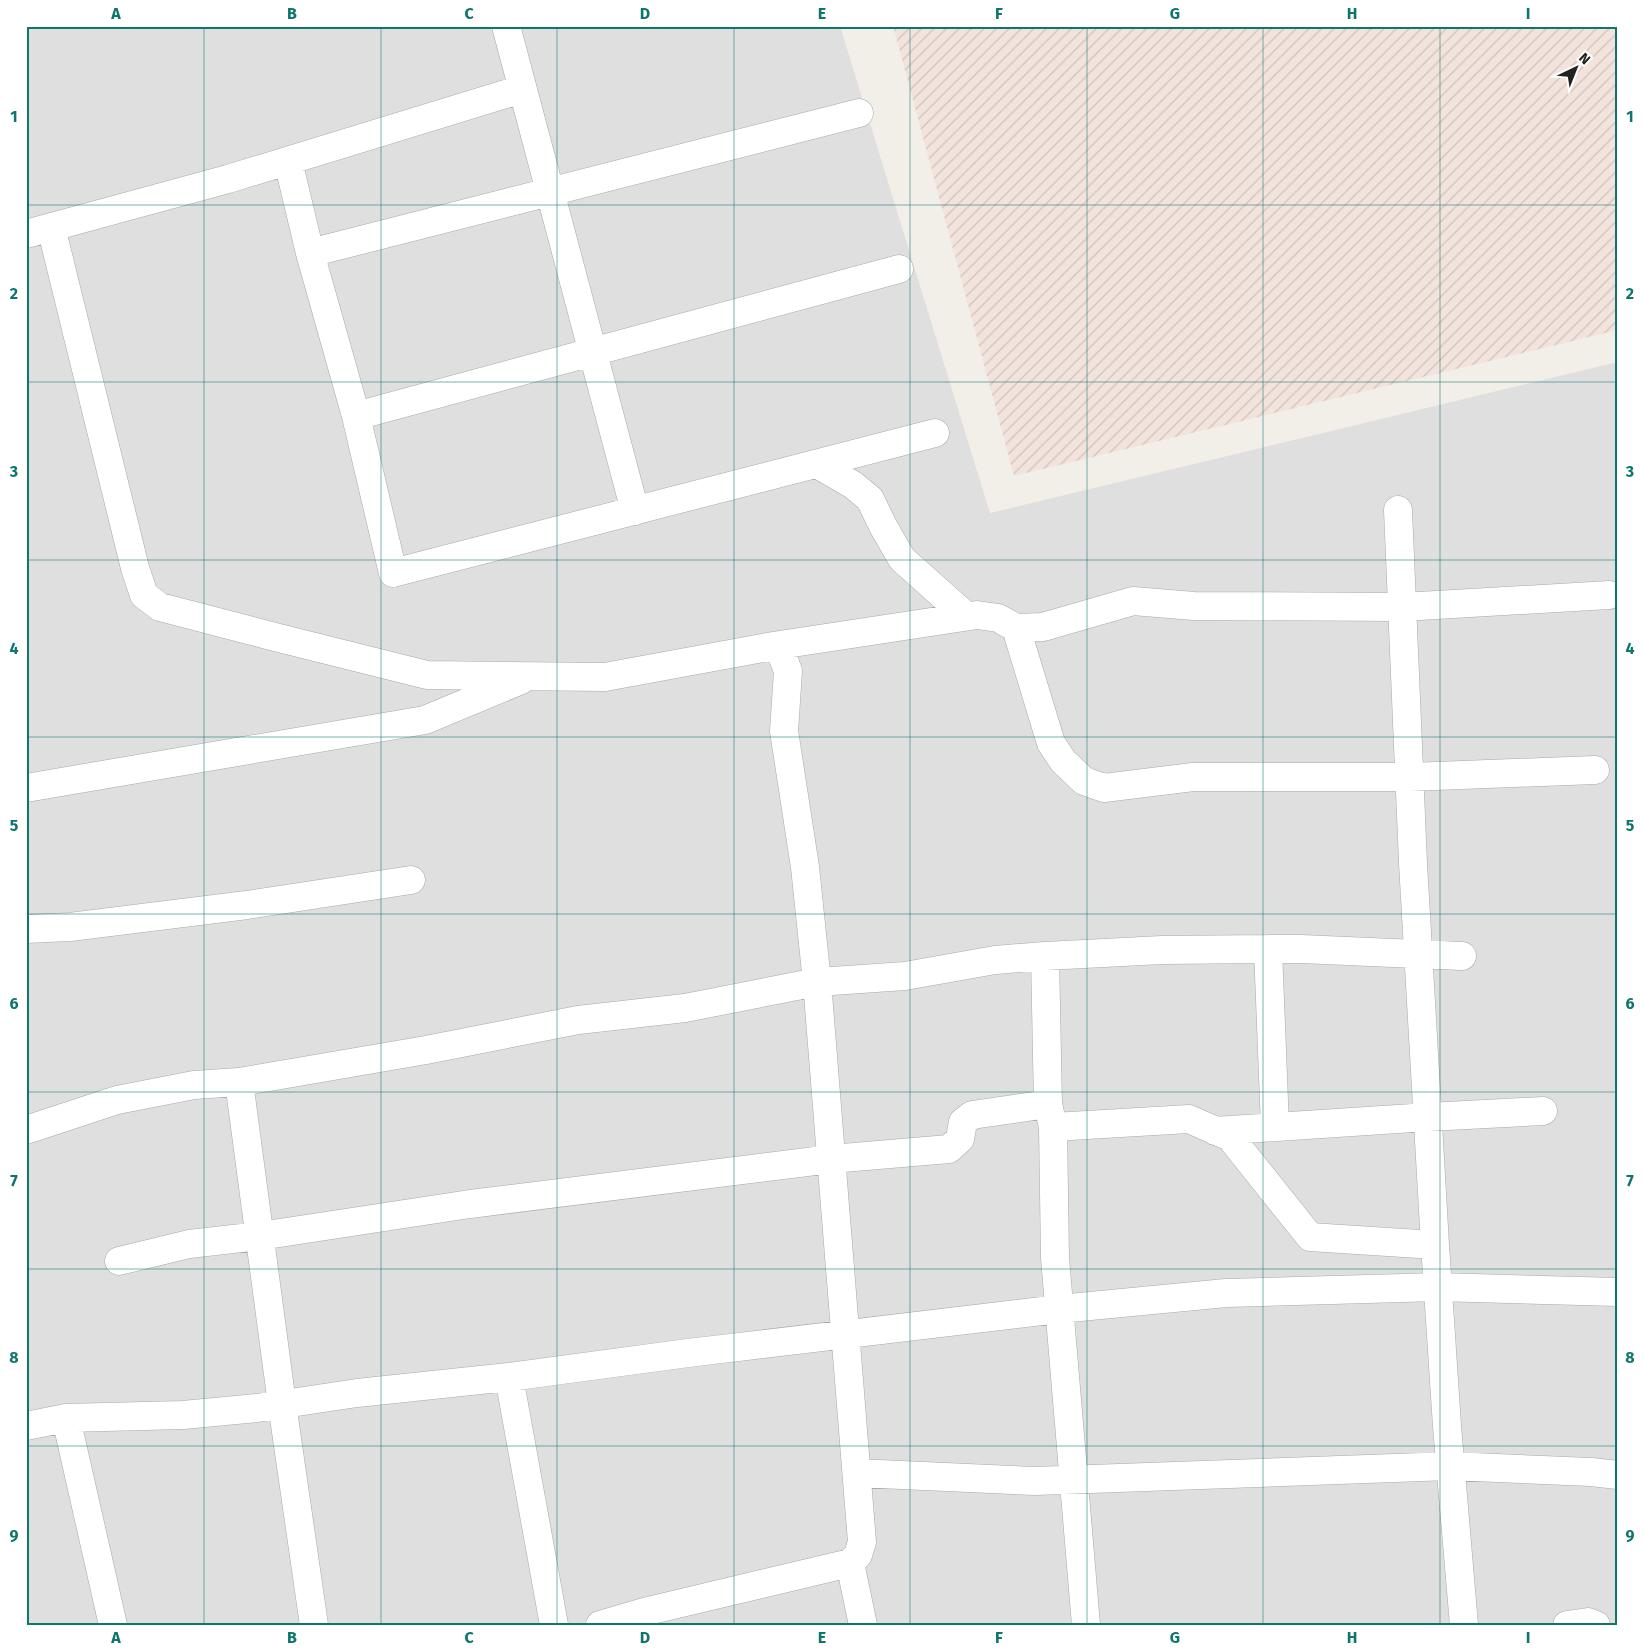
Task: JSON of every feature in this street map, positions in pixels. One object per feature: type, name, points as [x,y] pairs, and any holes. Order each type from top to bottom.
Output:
[{"type":"street","points":[[506,26],[635,511]]},
{"type":"street","points":[[522,89],[288,160],[38,231],[135,568],[144,595],[160,607],[427,674],[604,678],[773,646],[966,616],[977,615],[998,618],[1016,628],[1043,627],[1133,602],[1194,606],[1402,607],[1609,595]]},
{"type":"street","points":[[310,253],[860,113]]},
{"type":"street","points":[[288,160],[310,253],[356,416],[393,573],[935,433]]},
{"type":"street","points":[[356,416],[899,270]]},
{"type":"street","points":[[817,464],[853,485],[870,499],[882,526],[902,559],[966,616]]},
{"type":"street","points":[[1398,510],[1418,955],[1435,1245],[1450,1466],[1464,1625]]},
{"type":"street","points":[[1016,628],[1051,743],[1063,761],[1084,781],[1104,788],[1192,777],[1410,777],[1595,770]]},
{"type":"street","points":[[600,1625],[648,1611],[850,1563],[858,1555],[862,1542],[817,982],[805,867],[784,731],[788,670],[782,655],[773,646]]},
{"type":"street","points":[[26,788],[425,720],[532,676]]},
{"type":"street","points":[[26,929],[70,927],[248,905],[410,880]]},
{"type":"street","points":[[1268,949],[1275,1127]]},
{"type":"street","points":[[26,1130],[117,1100],[194,1085],[240,1082],[426,1050],[578,1020],[685,1008],[817,982],[905,976],[995,960],[1162,950],[1268,949],[1462,956]]},
{"type":"street","points":[[1045,956],[1055,1258],[1086,1625]]},
{"type":"street","points":[[240,1082],[282,1404],[314,1625]]},
{"type":"street","points":[[1215,1131],[1543,1111]]},
{"type":"street","points":[[119,1262],[189,1244],[260,1236],[470,1204],[831,1159],[949,1149],[960,1139],[963,1122],[972,1115],[1189,1119],[1230,1138],[1310,1237],[1435,1245]]},
{"type":"street","points":[[26,1426],[66,1418],[183,1415],[282,1404],[356,1393],[509,1377],[688,1352],[1059,1309],[1226,1293],[1438,1287],[1618,1292]]},
{"type":"street","points":[[509,1377],[554,1625]]},
{"type":"street","points":[[66,1418],[113,1625]]},
{"type":"street","points":[[857,1474],[1035,1481],[1450,1466],[1591,1472],[1618,1475]]},
{"type":"street","points":[[850,1563],[863,1625]]},
{"type":"street","points":[[1567,1625],[1588,1622],[1596,1625]]},
{"type":"shaded area","points":[[26,26],[840,26],[990,513],[1618,362],[1618,1625],[26,1625]]},
{"type":"shaded area","points":[[893,26],[1618,26],[1618,330],[1014,476]]}]
